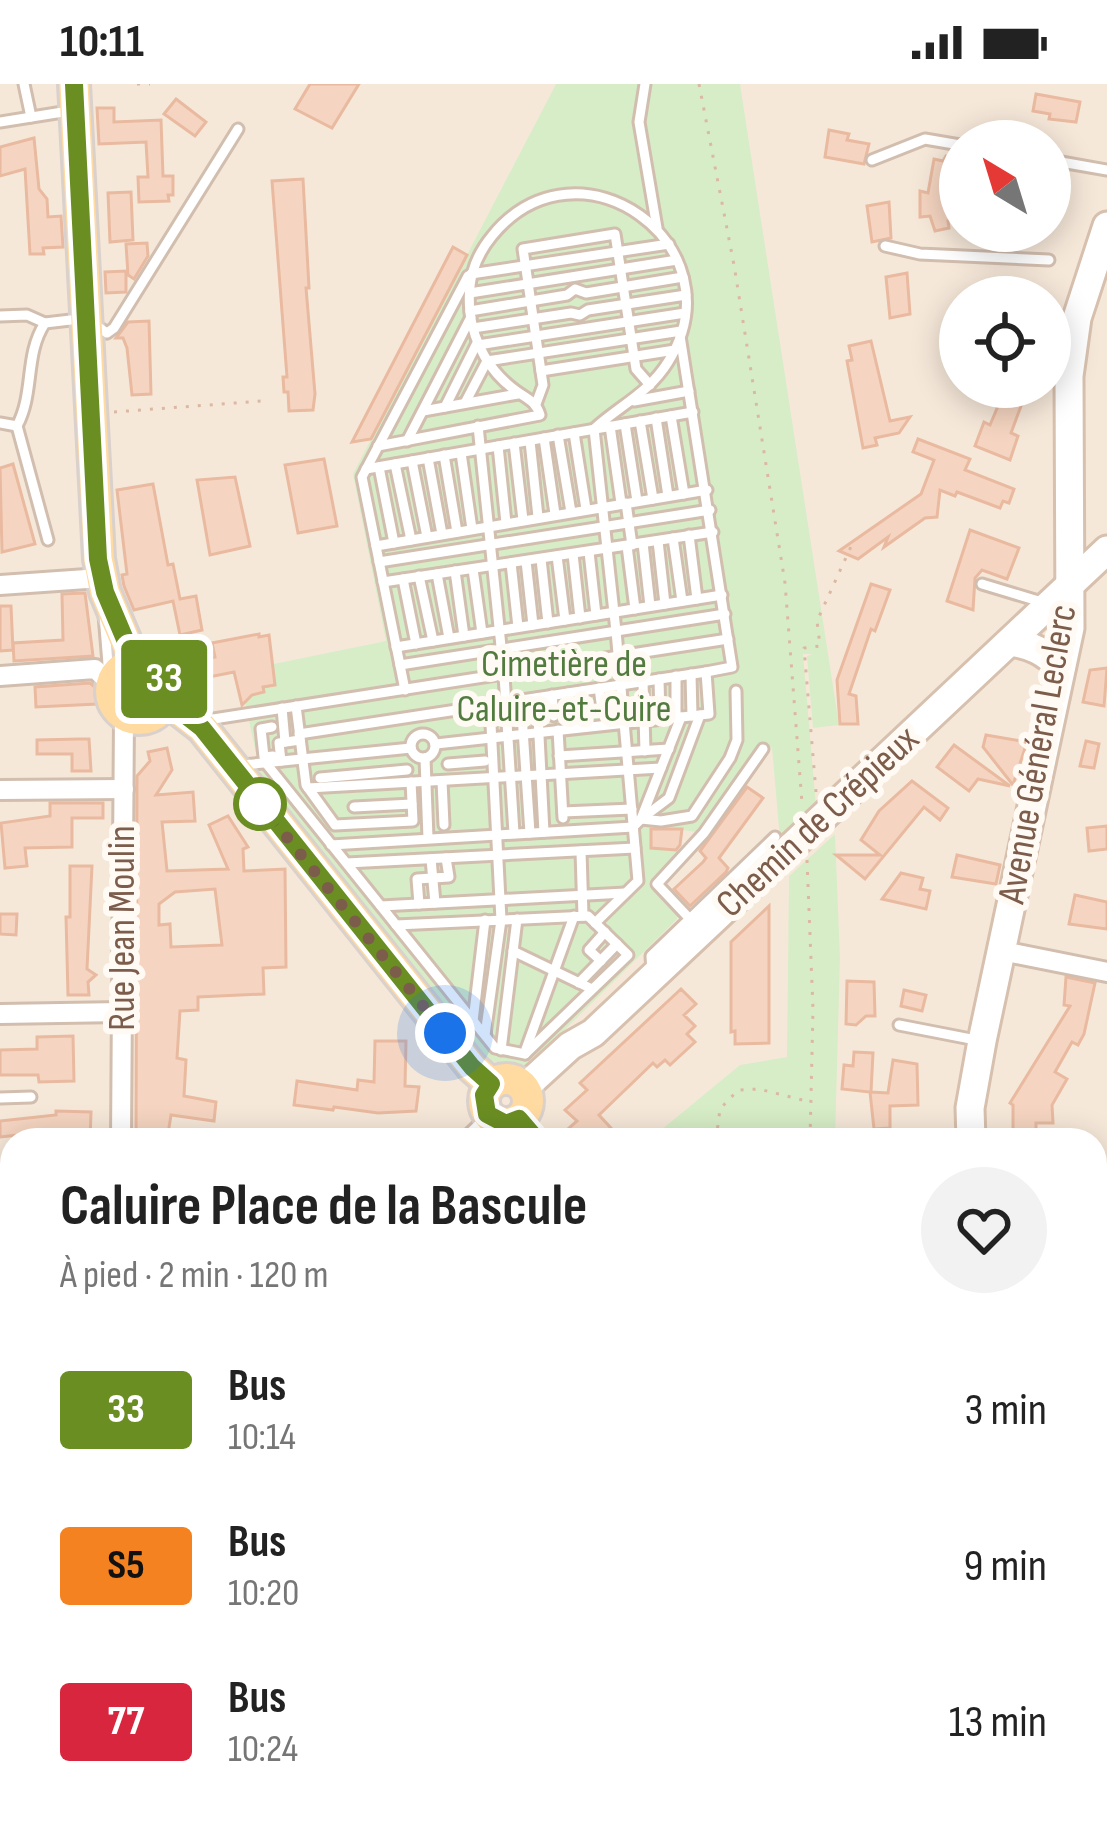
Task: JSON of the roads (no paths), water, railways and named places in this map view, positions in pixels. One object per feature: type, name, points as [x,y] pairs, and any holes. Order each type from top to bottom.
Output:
[{"type":"main road","points":[[74,97],[89,413],[103,585],[123,674],[112,702],[124,716],[149,718],[166,700]]},
{"type":"main road","name":"Avenue Général Leclerc","points":[[971,1128],[982,1042],[1070,628],[1059,596],[1069,376],[1077,318],[1107,226]]},
{"type":"main road","name":"Chemin de Crépieux","points":[[524,1088],[570,1046],[593,1033],[1107,550]]},
{"type":"main road","points":[[1010,642],[1045,652],[1061,668]]},
{"type":"main road","points":[[123,674],[148,664],[162,675],[166,700],[196,721],[472,1067],[491,1084]]},
{"type":"main road","points":[[503,1128],[483,1102],[491,1084],[504,1078],[524,1088],[527,1107],[505,1128]]},
{"type":"street","points":[[0,585],[103,585]]},
{"type":"street","points":[[0,676],[95,669],[123,674]]},
{"type":"street","name":"Rue Jean Moulin","points":[[121,1128],[124,716]]},
{"type":"street","points":[[0,790],[124,789]]},
{"type":"street","points":[[1002,951],[1107,972]]},
{"type":"street","points":[[0,1014],[122,1012]]},
{"type":"lane","points":[[24,84],[31,117]]},
{"type":"lane","points":[[645,84],[639,122],[657,228]]},
{"type":"lane","points":[[0,122],[31,117],[74,97]]},
{"type":"lane","points":[[0,316],[27,315],[45,323],[85,318],[107,333],[114,328],[238,129]]},
{"type":"lane","points":[[872,160],[925,139],[939,141]]},
{"type":"lane","points":[[1071,164],[1107,170]]},
{"type":"lane","points":[[422,733],[400,665],[362,477],[500,226],[540,200],[561,195],[602,196],[623,203],[657,228],[677,260],[686,295],[675,350],[634,400]]},
{"type":"lane","points":[[536,404],[543,385],[523,249],[615,234],[636,369],[650,385]]},
{"type":"lane","points":[[471,272],[669,244]]},
{"type":"lane","points":[[885,246],[920,254],[1049,260]]},
{"type":"lane","points":[[470,293],[677,260]]},
{"type":"lane","points":[[378,446],[540,415],[536,404],[500,376],[478,344],[471,319],[471,272]]},
{"type":"lane","points":[[574,277],[582,329]]},
{"type":"lane","points":[[407,441],[471,319],[576,292],[683,277]]},
{"type":"lane","points":[[576,292],[580,312]]},
{"type":"lane","points":[[471,319],[533,319],[686,295]]},
{"type":"lane","points":[[478,344],[685,313]]},
{"type":"lane","points":[[45,323],[32,344],[27,407],[17,426],[48,540]]},
{"type":"lane","points":[[488,361],[680,333]]},
{"type":"lane","points":[[232,766],[265,762],[277,748],[300,737],[732,667],[680,333]]},
{"type":"lane","points":[[445,407],[478,344]]},
{"type":"lane","points":[[541,370],[675,350]]},
{"type":"lane","points":[[465,403],[488,361]]},
{"type":"lane","points":[[487,399],[500,376]]},
{"type":"lane","points":[[593,429],[618,406],[689,391]]},
{"type":"lane","points":[[423,411],[520,393]]},
{"type":"lane","points":[[366,469],[693,412]]},
{"type":"lane","points":[[671,416],[684,494]]},
{"type":"lane","points":[[656,418],[668,496]]},
{"type":"lane","points":[[640,421],[652,499]]},
{"type":"lane","points":[[0,423],[17,426]]},
{"type":"lane","points":[[626,424],[629,523],[650,606]]},
{"type":"lane","points":[[610,426],[628,502]]},
{"type":"lane","points":[[478,427],[504,675],[514,833]]},
{"type":"lane","points":[[593,429],[632,809],[638,823]]},
{"type":"lane","points":[[574,433],[579,510]]},
{"type":"lane","points":[[558,435],[588,552],[596,615]]},
{"type":"lane","points":[[544,438],[555,514]]},
{"type":"lane","points":[[530,440],[538,518]]},
{"type":"lane","points":[[514,443],[523,520]]},
{"type":"lane","points":[[498,446],[506,523]]},
{"type":"lane","points":[[461,453],[472,529]]},
{"type":"lane","points":[[445,455],[457,532]]},
{"type":"lane","points":[[428,458],[442,534]]},
{"type":"lane","points":[[412,461],[427,537]]},
{"type":"lane","points":[[395,464],[411,540]]},
{"type":"lane","points":[[379,467],[394,543]]},
{"type":"lane","points":[[376,546],[707,490]]},
{"type":"lane","points":[[379,562],[710,510]]},
{"type":"lane","points":[[383,581],[713,532]]},
{"type":"lane","points":[[689,536],[697,599]]},
{"type":"lane","points":[[673,538],[682,601]]},
{"type":"lane","points":[[658,541],[665,604]]},
{"type":"lane","points":[[634,544],[635,609]]},
{"type":"lane","points":[[572,554],[580,618]]},
{"type":"lane","points":[[556,556],[565,620]]},
{"type":"lane","points":[[541,559],[548,622]]},
{"type":"lane","points":[[526,561],[533,625]]},
{"type":"lane","points":[[511,563],[518,627]]},
{"type":"lane","points":[[473,569],[482,633]]},
{"type":"lane","points":[[455,571],[464,636]]},
{"type":"lane","points":[[437,574],[449,638]]},
{"type":"lane","points":[[419,576],[433,641]]},
{"type":"lane","points":[[403,579],[416,644]]},
{"type":"lane","points":[[982,584],[1059,596]]},
{"type":"lane","points":[[396,647],[722,595]]},
{"type":"lane","points":[[400,665],[724,614]]},
{"type":"lane","points":[[196,721],[728,639]]},
{"type":"lane","points":[[436,744],[709,714],[706,672]]},
{"type":"lane","points":[[638,823],[669,798],[692,674]]},
{"type":"lane","points":[[596,923],[638,880],[638,823],[687,717],[676,676]]},
{"type":"lane","points":[[659,679],[661,719]]},
{"type":"lane","points":[[643,682],[645,751]]},
{"type":"lane","points":[[599,688],[602,710]]},
{"type":"lane","points":[[583,691],[586,711]]},
{"type":"lane","points":[[331,844],[544,832],[692,816],[737,740],[736,691]]},
{"type":"lane","points":[[568,693],[569,714]]},
{"type":"lane","points":[[552,695],[554,716]]},
{"type":"lane","points":[[536,698],[544,832]]},
{"type":"lane","points":[[521,700],[530,833]]},
{"type":"lane","points":[[485,1035],[502,900],[490,705]]},
{"type":"lane","points":[[296,706],[307,787],[335,825],[413,821],[411,782]]},
{"type":"lane","points":[[475,707],[477,723]]},
{"type":"lane","points":[[276,709],[272,727],[277,748]]},
{"type":"lane","points":[[276,709],[277,748]]},
{"type":"lane","points":[[459,710],[461,724]]},
{"type":"lane","points":[[558,730],[563,815],[632,809]]},
{"type":"lane","points":[[422,733],[436,744],[425,758]]},
{"type":"lane","points":[[422,733],[412,740],[411,748],[425,758]]},
{"type":"lane","points":[[277,748],[303,758],[411,748]]},
{"type":"lane","points":[[689,918],[658,884],[704,833],[763,748]]},
{"type":"lane","points":[[560,756],[669,749]]},
{"type":"lane","points":[[425,758],[428,838]]},
{"type":"lane","points":[[448,764],[484,760]]},
{"type":"lane","points":[[265,762],[495,1048],[524,1054]]},
{"type":"lane","points":[[467,762],[469,779]]},
{"type":"lane","points":[[320,778],[426,782],[661,768]]},
{"type":"lane","points":[[287,790],[382,778],[407,770]]},
{"type":"lane","points":[[442,781],[444,825]]},
{"type":"lane","points":[[354,807],[412,804]]},
{"type":"lane","points":[[427,807],[443,807]]},
{"type":"lane","points":[[652,977],[651,956],[776,837]]},
{"type":"lane","points":[[346,863],[635,848]]},
{"type":"lane","points":[[524,1054],[579,916],[581,851]]},
{"type":"lane","points":[[419,904],[416,874],[448,877],[446,858]]},
{"type":"lane","points":[[431,859],[435,903]]},
{"type":"lane","points":[[380,906],[625,893]]},
{"type":"lane","points":[[396,925],[579,916],[596,923],[628,955],[524,1054]]},
{"type":"lane","points":[[501,1049],[517,919]]},
{"type":"lane","points":[[473,1021],[485,920]]},
{"type":"lane","points":[[601,961],[589,950],[605,932]]},
{"type":"lane","points":[[579,983],[617,944]]},
{"type":"lane","points":[[512,951],[592,989]]},
{"type":"lane","points":[[899,1024],[982,1042]]},
{"type":"lane","points":[[0,1098],[32,1097]]},
{"type":"park label","name":"Cimetière de Caluire-et-Cuire","points":[[564,686]]}]
